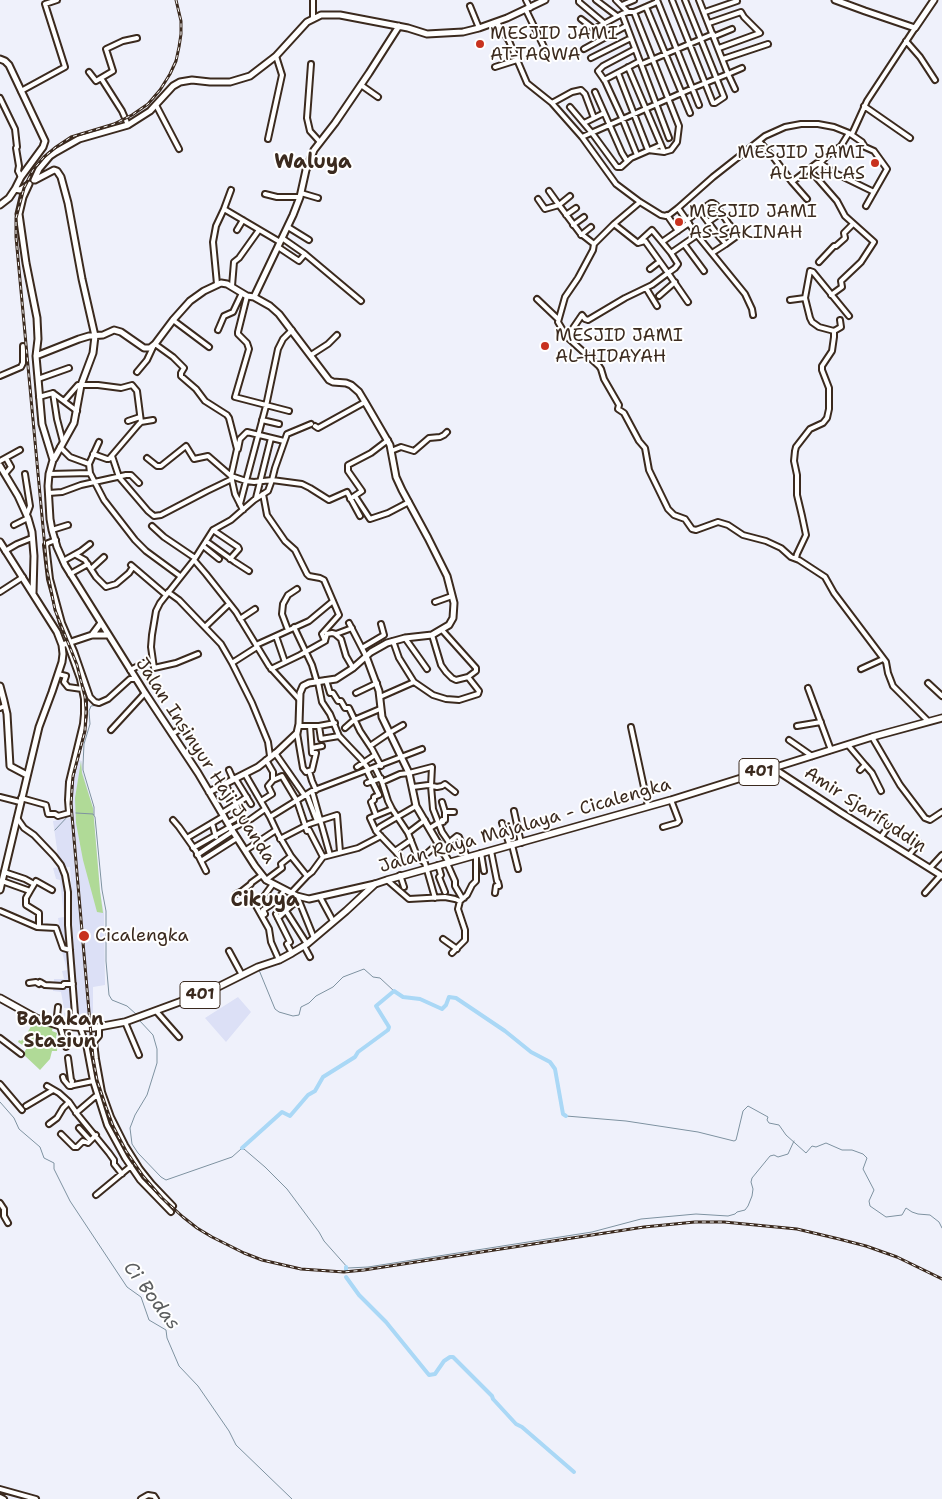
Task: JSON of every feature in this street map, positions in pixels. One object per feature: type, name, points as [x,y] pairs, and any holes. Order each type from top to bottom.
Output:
[{"type":"main road","name":"Jalan Raya Majalaya - Cicalengka","points":[[0,998],[36,1018],[58,1025],[99,1027],[125,1022],[212,990],[258,967],[279,960],[292,953],[306,945],[375,884],[400,875],[511,846],[671,800],[872,737],[928,721],[941,720]]},
{"type":"street","points":[[21,91],[65,67],[45,4],[57,0]]},
{"type":"street","points":[[311,0],[313,18]]},
{"type":"street","points":[[526,0],[528,9],[546,49]]},
{"type":"street","points":[[54,460],[42,424],[36,356],[38,340],[37,318],[19,214],[23,197],[39,169],[50,156],[79,139],[139,122],[173,86],[184,81],[218,82],[240,80],[254,74],[276,56],[303,26],[313,18],[325,14],[340,14],[432,34],[463,32],[479,28],[528,9],[545,0]]},
{"type":"street","points":[[579,0],[604,23]]},
{"type":"street","points":[[596,0],[617,16]]},
{"type":"street","points":[[616,0],[628,12]]},
{"type":"street","points":[[622,5],[634,0]]},
{"type":"street","points":[[672,0],[705,84],[715,104],[724,97],[685,0]]},
{"type":"street","points":[[700,0],[735,90]]},
{"type":"street","points":[[835,0],[914,28]]},
{"type":"street","points":[[792,182],[817,162],[820,163],[830,152],[841,146],[850,134],[864,106],[934,0]]},
{"type":"street","points":[[581,19],[594,29],[617,16],[634,12],[657,1],[699,105]]},
{"type":"street","points":[[705,12],[737,1]]},
{"type":"street","points":[[470,6],[479,28]]},
{"type":"street","points":[[646,7],[690,113]]},
{"type":"street","points":[[634,12],[679,126],[677,142],[671,150],[664,152],[648,150]]},
{"type":"street","points":[[709,23],[741,12],[760,33],[719,48]]},
{"type":"street","points":[[622,14],[669,138]]},
{"type":"street","points":[[496,22],[509,41],[527,83],[552,103],[582,137],[616,184],[661,215],[667,215],[678,208],[758,141],[775,131],[801,124],[818,124],[834,127],[850,134],[874,152],[887,170],[866,206]]},
{"type":"street","points":[[254,298],[288,227],[300,195],[308,163],[314,150],[336,123],[399,26]]},
{"type":"street","points":[[584,48],[626,26]]},
{"type":"street","points":[[604,80],[628,67],[653,59],[700,39],[732,29]]},
{"type":"street","points":[[88,72],[95,81],[114,70],[106,48],[137,38]]},
{"type":"street","points":[[591,58],[631,38]]},
{"type":"street","points":[[906,41],[920,57],[935,80]]},
{"type":"street","points":[[724,59],[768,44]]},
{"type":"street","points":[[635,49],[598,69],[598,71],[622,118],[637,155]]},
{"type":"street","points":[[268,139],[283,73],[276,56]]},
{"type":"street","points":[[0,59],[9,65],[45,141],[15,189],[6,201],[0,205]]},
{"type":"street","points":[[495,67],[517,60]]},
{"type":"street","points":[[311,64],[307,118],[310,131],[320,142]]},
{"type":"street","points":[[628,67],[664,152]]},
{"type":"street","points":[[582,137],[622,118],[742,68]]},
{"type":"street","points":[[618,73],[648,150]]},
{"type":"street","points":[[101,78],[122,111],[128,125]]},
{"type":"street","points":[[361,85],[378,97]]},
{"type":"street","points":[[552,103],[572,92],[581,90],[585,94],[594,118]]},
{"type":"street","points":[[595,92],[627,161]]},
{"type":"street","points":[[0,98],[15,129],[18,170],[21,177]]},
{"type":"street","points":[[156,105],[179,149]]},
{"type":"street","points":[[864,106],[910,138]]},
{"type":"street","points":[[570,107],[617,167],[621,167],[637,155],[661,145]]},
{"type":"street","points":[[584,123],[604,113]]},
{"type":"street","points":[[758,141],[807,199]]},
{"type":"street","points":[[820,163],[835,173],[874,192]]},
{"type":"street","points":[[809,169],[837,201],[844,216],[874,242],[861,262],[841,282],[842,288],[832,295]]},
{"type":"street","points":[[15,189],[20,190],[54,170],[61,177],[95,336]]},
{"type":"street","points":[[217,284],[213,242],[216,226],[231,190]]},
{"type":"street","points":[[549,191],[573,225],[594,244]]},
{"type":"street","points":[[265,194],[276,197],[300,195],[318,198]]},
{"type":"street","points":[[538,199],[545,209],[558,205],[570,196]]},
{"type":"street","points":[[640,202],[594,244],[593,250],[578,278],[565,298],[558,319],[559,325],[567,336],[599,366],[619,406],[618,409],[624,413],[639,441],[645,448],[649,470],[671,514],[685,519],[692,529],[696,530],[723,522],[743,535],[778,546],[791,557],[796,558],[825,577],[834,593],[886,662],[893,686],[928,721]]},
{"type":"street","points":[[662,242],[678,231],[700,211],[713,203],[737,236],[712,253]]},
{"type":"street","points":[[566,215],[576,208]]},
{"type":"street","points":[[678,208],[696,235],[745,294],[752,308],[753,315]]},
{"type":"street","points":[[224,209],[280,242],[305,254],[361,301]]},
{"type":"street","points":[[700,211],[726,244]]},
{"type":"street","points":[[708,222],[721,213]]},
{"type":"street","points":[[667,215],[678,231]]},
{"type":"street","points":[[573,225],[584,217]]},
{"type":"street","points":[[237,230],[243,220]]},
{"type":"street","points":[[614,224],[638,244]]},
{"type":"street","points":[[820,262],[834,246],[844,239],[844,233],[853,224]]},
{"type":"street","points":[[717,234],[730,225]]},
{"type":"street","points":[[288,227],[309,240]]},
{"type":"street","points":[[582,234],[591,227]]},
{"type":"street","points":[[232,286],[234,262],[259,230]]},
{"type":"street","points":[[567,336],[581,316],[588,320],[646,288],[678,264],[652,230],[638,244]]},
{"type":"street","points":[[671,253],[696,235]]},
{"type":"street","points":[[638,244],[645,241],[688,302]]},
{"type":"street","points":[[280,242],[299,261],[305,254]]},
{"type":"street","points":[[684,244],[704,271]]},
{"type":"street","points":[[650,269],[659,262]]},
{"type":"street","points":[[840,320],[841,327],[834,331],[819,327],[812,322],[805,298],[810,271],[813,272],[849,316]]},
{"type":"street","points":[[659,296],[675,282]]},
{"type":"street","points":[[137,372],[173,320],[194,297],[217,284],[224,283],[273,308],[292,330],[328,380],[346,383],[359,392],[388,440],[396,477],[443,569],[452,596],[453,618],[449,625],[432,635],[405,638],[379,647],[353,668],[333,680],[309,683],[303,686],[299,700],[299,726],[297,733],[303,768],[305,772],[309,771]]},
{"type":"street","points":[[646,288],[657,306]]},
{"type":"street","points":[[218,330],[224,316],[233,312],[244,294]]},
{"type":"street","points":[[244,294],[238,334],[247,343],[249,349],[235,397],[290,411]]},
{"type":"street","points":[[790,300],[805,298]]},
{"type":"street","points":[[538,299],[558,319]]},
{"type":"street","points":[[173,320],[209,347]]},
{"type":"street","points":[[240,504],[266,406],[278,349],[283,339],[292,330]]},
{"type":"street","points":[[36,356],[79,339],[116,331],[121,332],[144,348],[150,348],[155,345]]},
{"type":"street","points":[[796,558],[806,535],[797,495],[795,451],[810,429],[823,423],[827,418],[829,388],[822,366],[832,351],[834,331]]},
{"type":"street","points":[[311,355],[328,344],[336,335]]},
{"type":"street","name":"Jalan Insinyur Haji Juanda","points":[[95,336],[93,353],[81,385],[73,425],[54,460],[50,474],[49,493],[52,530],[57,547],[70,574],[262,875],[266,880],[296,897]]},
{"type":"street","points":[[155,345],[184,368],[180,375],[196,389],[206,402],[227,415],[238,449]]},
{"type":"street","points":[[0,376],[21,367],[23,363],[23,346]]},
{"type":"street","points":[[38,380],[69,368]]},
{"type":"street","points":[[64,401],[75,387],[81,385],[121,388],[133,386],[137,391],[141,420],[112,456],[106,459],[93,454]]},
{"type":"street","points":[[40,396],[53,392]]},
{"type":"street","points":[[53,392],[77,411]]},
{"type":"street","points":[[53,392],[62,445],[70,457],[89,464]]},
{"type":"street","points":[[198,654],[176,663],[154,668],[152,646],[156,611],[167,594],[213,530],[231,520],[269,489],[284,441],[289,432],[313,425],[318,428],[365,402]]},
{"type":"street","points":[[128,420],[153,420]]},
{"type":"street","points":[[262,420],[279,424]]},
{"type":"street","points":[[243,510],[235,494],[232,477],[240,439],[245,433],[249,432],[284,441]]},
{"type":"street","points":[[391,451],[398,447],[414,450],[428,438],[440,437],[447,432]]},
{"type":"street","points":[[256,498],[271,438]]},
{"type":"street","points":[[350,499],[362,491],[348,471],[348,465],[371,453],[388,440]]},
{"type":"street","points":[[99,442],[89,464],[90,474],[108,506],[146,551],[180,576]]},
{"type":"street","points":[[147,458],[157,466],[161,466],[186,446],[194,459],[208,456],[232,477],[252,482],[287,481],[306,486],[329,500],[345,492],[360,516]]},
{"type":"street","points":[[0,461],[20,450]]},
{"type":"street","points":[[112,456],[119,477],[151,514],[157,516],[232,477]]},
{"type":"street","points":[[0,479],[6,476],[12,467],[6,458]]},
{"type":"street","points":[[0,466],[28,516],[34,556],[33,593]]},
{"type":"street","points":[[14,525],[28,516],[30,506],[25,474]]},
{"type":"street","points":[[50,474],[90,474]]},
{"type":"street","points":[[49,493],[67,491],[94,482],[130,474],[139,483]]},
{"type":"street","points":[[263,494],[268,514],[286,541],[296,550],[307,574],[324,580],[339,615],[322,634],[325,640]]},
{"type":"street","points":[[355,496],[368,518],[371,519],[409,502]]},
{"type":"street","points":[[52,530],[68,525]]},
{"type":"street","points":[[152,526],[194,559],[240,619],[271,669],[299,700]]},
{"type":"street","points":[[213,530],[239,548],[230,559]]},
{"type":"street","points":[[5,551],[32,538]]},
{"type":"street","points":[[56,540],[46,545],[56,603],[67,644],[90,697],[99,703],[124,683],[136,679]]},
{"type":"street","points":[[206,541],[230,559],[249,570]]},
{"type":"street","points":[[0,542],[57,632],[67,644],[76,664],[82,689],[84,719],[69,782],[69,813],[58,816],[56,814],[48,814],[46,805],[0,798]]},
{"type":"street","points":[[64,561],[76,555],[90,544]]},
{"type":"street","points":[[203,546],[219,559]]},
{"type":"street","points":[[76,555],[88,564],[106,587],[116,584],[129,573],[132,566],[167,594],[179,600],[221,644],[252,703],[268,742],[273,780]]},
{"type":"street","points":[[91,569],[104,557]]},
{"type":"street","points":[[70,574],[88,564]]},
{"type":"street","points":[[1,590],[23,577]]},
{"type":"street","points":[[288,630],[282,614],[283,604],[288,595],[297,589]]},
{"type":"street","points":[[435,602],[452,596]]},
{"type":"street","points":[[232,663],[257,646],[312,619],[333,602]]},
{"type":"street","points":[[205,628],[229,604]]},
{"type":"street","points":[[240,619],[255,609]]},
{"type":"street","points":[[92,634],[101,623]]},
{"type":"street","points":[[349,623],[377,683],[380,709],[389,733],[409,773],[416,806],[441,847],[455,881],[455,886],[462,898],[464,898]]},
{"type":"street","points":[[362,648],[384,635],[381,624]]},
{"type":"street","points":[[294,627],[312,665],[322,702],[339,736],[364,763],[379,795],[374,797],[374,800],[371,802],[376,815]]},
{"type":"street","points":[[328,628],[341,639],[346,656],[353,668]]},
{"type":"street","points":[[271,669],[306,652],[325,640],[327,634],[336,634],[352,628]]},
{"type":"street","points":[[432,635],[437,655],[446,672],[456,680],[468,677],[476,671],[476,668],[442,630]]},
{"type":"street","points":[[67,644],[92,634],[108,634]]},
{"type":"street","points":[[276,636],[285,662]]},
{"type":"street","points":[[405,638],[427,669]]},
{"type":"street","points":[[393,641],[398,658],[414,682],[439,698],[458,700],[479,693],[468,677]]},
{"type":"street","points":[[0,890],[3,869],[39,728],[67,644]]},
{"type":"street","points":[[861,669],[883,659]]},
{"type":"street","points":[[130,670],[153,661]]},
{"type":"street","points":[[58,674],[66,676],[64,682],[68,687],[82,689]]},
{"type":"street","points":[[326,680],[331,693],[333,692],[345,708],[349,708],[381,766]]},
{"type":"street","points":[[380,697],[414,682]]},
{"type":"street","points":[[356,693],[377,683]]},
{"type":"street","points":[[928,683],[942,696]]},
{"type":"street","points":[[0,686],[2,707],[7,723],[10,766],[28,775]]},
{"type":"street","points":[[808,688],[831,750]]},
{"type":"street","points":[[111,730],[145,693]]},
{"type":"street","points":[[316,705],[322,702]]},
{"type":"street","points":[[345,728],[354,720],[380,709]]},
{"type":"street","points":[[797,726],[821,722]]},
{"type":"street","points":[[299,726],[319,726],[334,723]]},
{"type":"street","points":[[370,746],[403,725]]},
{"type":"street","points":[[309,771],[312,770],[316,756],[316,753],[312,754],[310,726]]},
{"type":"street","points":[[319,726],[320,738],[339,736]]},
{"type":"street","points":[[631,728],[648,806]]},
{"type":"street","points":[[172,734],[180,729]]},
{"type":"street","points":[[209,792],[258,767],[297,733]]},
{"type":"street","points":[[872,737],[900,785],[925,818],[930,820],[942,812]]},
{"type":"street","points":[[789,740],[812,756]]},
{"type":"street","points":[[848,744],[872,773],[881,791]]},
{"type":"street","points":[[312,748],[322,746]]},
{"type":"street","points":[[270,817],[314,791],[422,749]]},
{"type":"street","points":[[358,767],[375,755]]},
{"type":"street","points":[[270,756],[306,795],[319,821],[330,854]]},
{"type":"street","points":[[860,770],[865,765]]},
{"type":"street","points":[[367,783],[432,767],[433,808],[438,824],[451,847],[432,848],[426,854],[410,860]]},
{"type":"street","points":[[375,768],[382,780],[392,809],[408,833],[417,856],[425,863],[435,898]]},
{"type":"street","name":"Amir Sjarifuddin","points":[[773,768],[941,875]]},
{"type":"street","points":[[229,770],[251,804]]},
{"type":"street","points":[[309,771],[319,821]]},
{"type":"street","points":[[245,774],[270,817],[280,839],[307,876]]},
{"type":"street","points":[[261,801],[272,795],[268,786],[273,780],[282,776],[297,801],[307,831],[309,830],[323,857]]},
{"type":"street","points":[[197,854],[217,841],[230,827],[239,813],[225,784]]},
{"type":"street","points":[[413,787],[442,786],[446,784],[455,792]]},
{"type":"street","points":[[187,838],[212,823],[247,797]]},
{"type":"street","points":[[663,827],[679,821],[671,800]]},
{"type":"street","points":[[430,828],[445,820],[442,802]]},
{"type":"street","points":[[376,831],[416,806]]},
{"type":"street","points":[[194,848],[215,834],[251,819],[265,809]]},
{"type":"street","points":[[392,809],[370,818],[376,831],[400,857]]},
{"type":"street","points":[[445,812],[454,812]]},
{"type":"street","points":[[514,812],[521,843]]},
{"type":"street","points":[[280,839],[305,826],[337,815],[340,852]]},
{"type":"street","points":[[17,818],[24,828],[47,848],[61,865],[63,871],[68,892],[68,925],[78,1027],[86,1044],[92,1081],[107,1125],[131,1166],[146,1186],[171,1212]]},
{"type":"street","points":[[173,820],[194,848],[206,871]]},
{"type":"street","points":[[408,833],[425,820]]},
{"type":"street","points":[[212,823],[217,841]]},
{"type":"street","points":[[502,823],[518,869]]},
{"type":"street","points":[[881,837],[888,826]]},
{"type":"street","points":[[14,830],[24,828]]},
{"type":"street","points":[[246,850],[276,830]]},
{"type":"street","points":[[292,953],[287,944],[290,942],[277,916],[292,905],[307,876],[316,868],[323,857],[358,848],[381,836]]},
{"type":"street","points":[[452,840],[458,836],[467,857]]},
{"type":"street","points":[[201,861],[238,838]]},
{"type":"street","points":[[395,851],[411,840]]},
{"type":"street","points":[[910,855],[919,843]]},
{"type":"street","points":[[491,851],[498,882],[495,893]]},
{"type":"street","points":[[478,854],[484,862],[484,871]]},
{"type":"street","points":[[452,953],[464,942],[465,934],[458,911],[460,901],[476,881],[478,854]]},
{"type":"street","points":[[930,868],[942,855]]},
{"type":"street","points":[[266,880],[282,868],[281,864],[291,856]]},
{"type":"street","points":[[438,865],[441,875],[439,877],[445,892]]},
{"type":"street","points":[[3,869],[34,884]]},
{"type":"street","points":[[236,894],[262,875]]},
{"type":"street","points":[[400,875],[404,887]]},
{"type":"street","points":[[925,893],[941,875]]},
{"type":"street","points":[[387,880],[409,899],[445,898],[460,901]]},
{"type":"street","points":[[2,881],[30,891]]},
{"type":"street","points":[[39,927],[39,914],[26,905],[26,898],[36,882],[52,890]]},
{"type":"street","points":[[255,905],[273,884]]},
{"type":"street","points":[[296,897],[309,899],[375,884]]},
{"type":"street","points":[[246,888],[269,929],[271,942],[279,960]]},
{"type":"street","points":[[262,916],[265,914],[264,910],[275,902],[285,890]]},
{"type":"street","points":[[296,897],[314,938]]},
{"type":"street","points":[[320,897],[333,921]]},
{"type":"street","points":[[286,911],[306,945],[310,957]]},
{"type":"street","points":[[0,912],[39,927],[56,928],[62,948],[70,950]]},
{"type":"street","points":[[443,939],[457,949]]},
{"type":"street","points":[[229,951],[242,975]]},
{"type":"street","points":[[29,983],[36,982],[39,984],[40,982],[45,985],[62,986],[64,984],[73,984]]},
{"type":"street","points":[[58,1007],[58,1025],[66,1047]]},
{"type":"street","points":[[156,1010],[179,1037]]},
{"type":"street","points":[[125,1022],[139,1054]]},
{"type":"street","points":[[99,1027],[99,1036],[94,1042],[96,1059],[102,1092],[111,1117],[140,1169],[173,1206]]},
{"type":"street","points":[[0,1038],[21,1054]]},
{"type":"street","points":[[68,1058],[70,1080],[72,1081],[71,1086]]},
{"type":"street","points":[[63,1077],[67,1084],[71,1086],[92,1081]]},
{"type":"street","points":[[0,1084],[22,1110]]},
{"type":"street","points":[[47,1086],[69,1102],[109,1153],[114,1160],[114,1164],[122,1174]]},
{"type":"street","points":[[26,1106],[53,1090]]},
{"type":"street","points":[[76,1113],[97,1095]]},
{"type":"street","points":[[50,1124],[58,1118],[63,1108],[69,1102]]},
{"type":"street","points":[[79,1128],[90,1140]]},
{"type":"street","points":[[62,1134],[74,1148],[83,1141],[87,1143],[96,1136]]},
{"type":"street","points":[[96,1194],[131,1166]]},
{"type":"street","points":[[0,1203],[8,1223]]},
{"type":"street","points":[[0,1489],[36,1499]]},
{"type":"street","points":[[141,1499],[148,1495],[156,1499]]},
{"type":"street","points":[[0,1497],[4,1499]]},
{"type":"shaded area","points":[[76,759],[82,761],[83,773],[93,808],[100,891],[104,913],[105,985],[93,987],[93,1023],[83,1024],[79,1020],[73,966],[69,901],[72,897],[70,867],[64,867],[58,856],[53,821],[70,818],[71,779]]},
{"type":"shaded area","points":[[60,867],[65,884],[65,917],[74,1019],[65,1019],[64,1013],[68,1012],[67,1008],[64,1008],[61,992],[53,991],[54,979],[64,979],[62,971],[67,970],[62,952],[64,950],[58,918],[64,917],[60,880],[56,879],[53,868]]},
{"type":"shaded area","points":[[238,997],[251,1012],[226,1042],[205,1018]]},
{"type":"green space","points":[[81,761],[82,773],[93,808],[103,913],[97,912],[83,860],[76,823],[75,798]]},
{"type":"green space","points":[[35,1019],[53,1027],[52,1031],[57,1033],[56,1037],[58,1038],[57,1051],[52,1051],[50,1059],[40,1070],[23,1054],[27,1048],[18,1042],[25,1037]]},
{"type":"waterway","points":[[94,815],[94,807],[83,765],[84,744],[90,724],[89,711],[91,706],[99,705]]},
{"type":"waterway","points":[[76,813],[93,814],[95,817],[102,890],[106,911],[106,961],[109,995],[112,1000],[127,1006],[136,1014]]},
{"type":"waterway","points":[[55,830],[69,815]]},
{"type":"waterway","points":[[259,970],[275,1009],[293,1016],[299,1015],[301,1007],[333,987],[343,977],[364,969],[373,977],[380,978],[394,991]]},
{"type":"waterway","points":[[242,1148],[282,1112],[290,1116],[308,1095],[315,1091],[323,1077],[355,1057],[358,1052],[388,1030],[389,1027],[376,1006],[394,991],[403,997],[420,999],[442,1009],[449,997],[456,998],[505,1031],[531,1052],[550,1062],[555,1069],[563,1114],[566,1116]]},
{"type":"waterway","points":[[139,1020],[153,1035],[157,1049],[157,1063],[147,1095],[135,1115],[130,1128],[132,1144],[138,1153],[166,1180],[232,1157],[241,1149],[244,1149],[287,1189],[324,1241],[348,1268],[368,1267],[592,1232],[641,1219],[696,1214],[728,1216],[745,1210],[752,1196],[752,1178],[770,1156],[778,1157],[788,1154],[794,1141]]},
{"type":"waterway","name":"Ci Bodas","points":[[0,1102],[14,1118],[19,1129],[40,1147],[44,1158],[54,1163],[54,1169],[70,1201],[127,1287],[141,1297],[149,1320],[166,1330],[167,1338],[179,1366],[198,1386],[229,1431],[236,1445],[292,1499]]},
{"type":"waterway","points":[[566,1116],[626,1121],[698,1132],[734,1141],[736,1140],[743,1111],[748,1106],[768,1117],[769,1123],[779,1125],[786,1135],[806,1153],[812,1146],[816,1147],[826,1143],[842,1150],[852,1150],[863,1154],[867,1158],[863,1169],[874,1190],[869,1201],[870,1206],[886,1217],[902,1215],[906,1208],[918,1214],[930,1215],[939,1222],[942,1228]]},
{"type":"waterway","points":[[346,1277],[359,1295],[386,1322],[429,1375],[435,1374],[444,1361],[453,1357],[492,1396],[516,1424],[522,1427],[574,1472]]},
{"type":"railway","points":[[176,0],[181,21],[179,47],[176,61],[160,90],[148,104],[132,115],[114,124],[71,137],[44,157],[33,170],[24,188],[16,218],[16,237],[47,570],[55,610],[77,665],[85,697],[85,731],[73,776],[71,804],[93,1058],[97,1080],[106,1107],[126,1151],[143,1176],[162,1198],[197,1228],[244,1253],[262,1260],[301,1269],[344,1272],[364,1270],[644,1227],[695,1222],[724,1222],[797,1229],[866,1246],[897,1257],[942,1279]]},
{"type":"place","name":"MESJID JAMI AT-TAQWA","points":[[480,44]]},
{"type":"place","name":"MESJID JAMI AL IKHLAS","points":[[875,163]]},
{"type":"place","name":"MESJID JAMI AS-SAKINAH","points":[[679,222]]},
{"type":"place","name":"MESJID JAMI AL-HIDAYAH","points":[[545,346]]},
{"type":"place","name":"Cicalengka","points":[[84,936]]},
{"type":"district","name":"Waluya","points":[[313,163]]},
{"type":"district","name":"Cikuya","points":[[265,901]]},
{"type":"district","name":"Babakan Stasiun","points":[[60,1031]]}]
